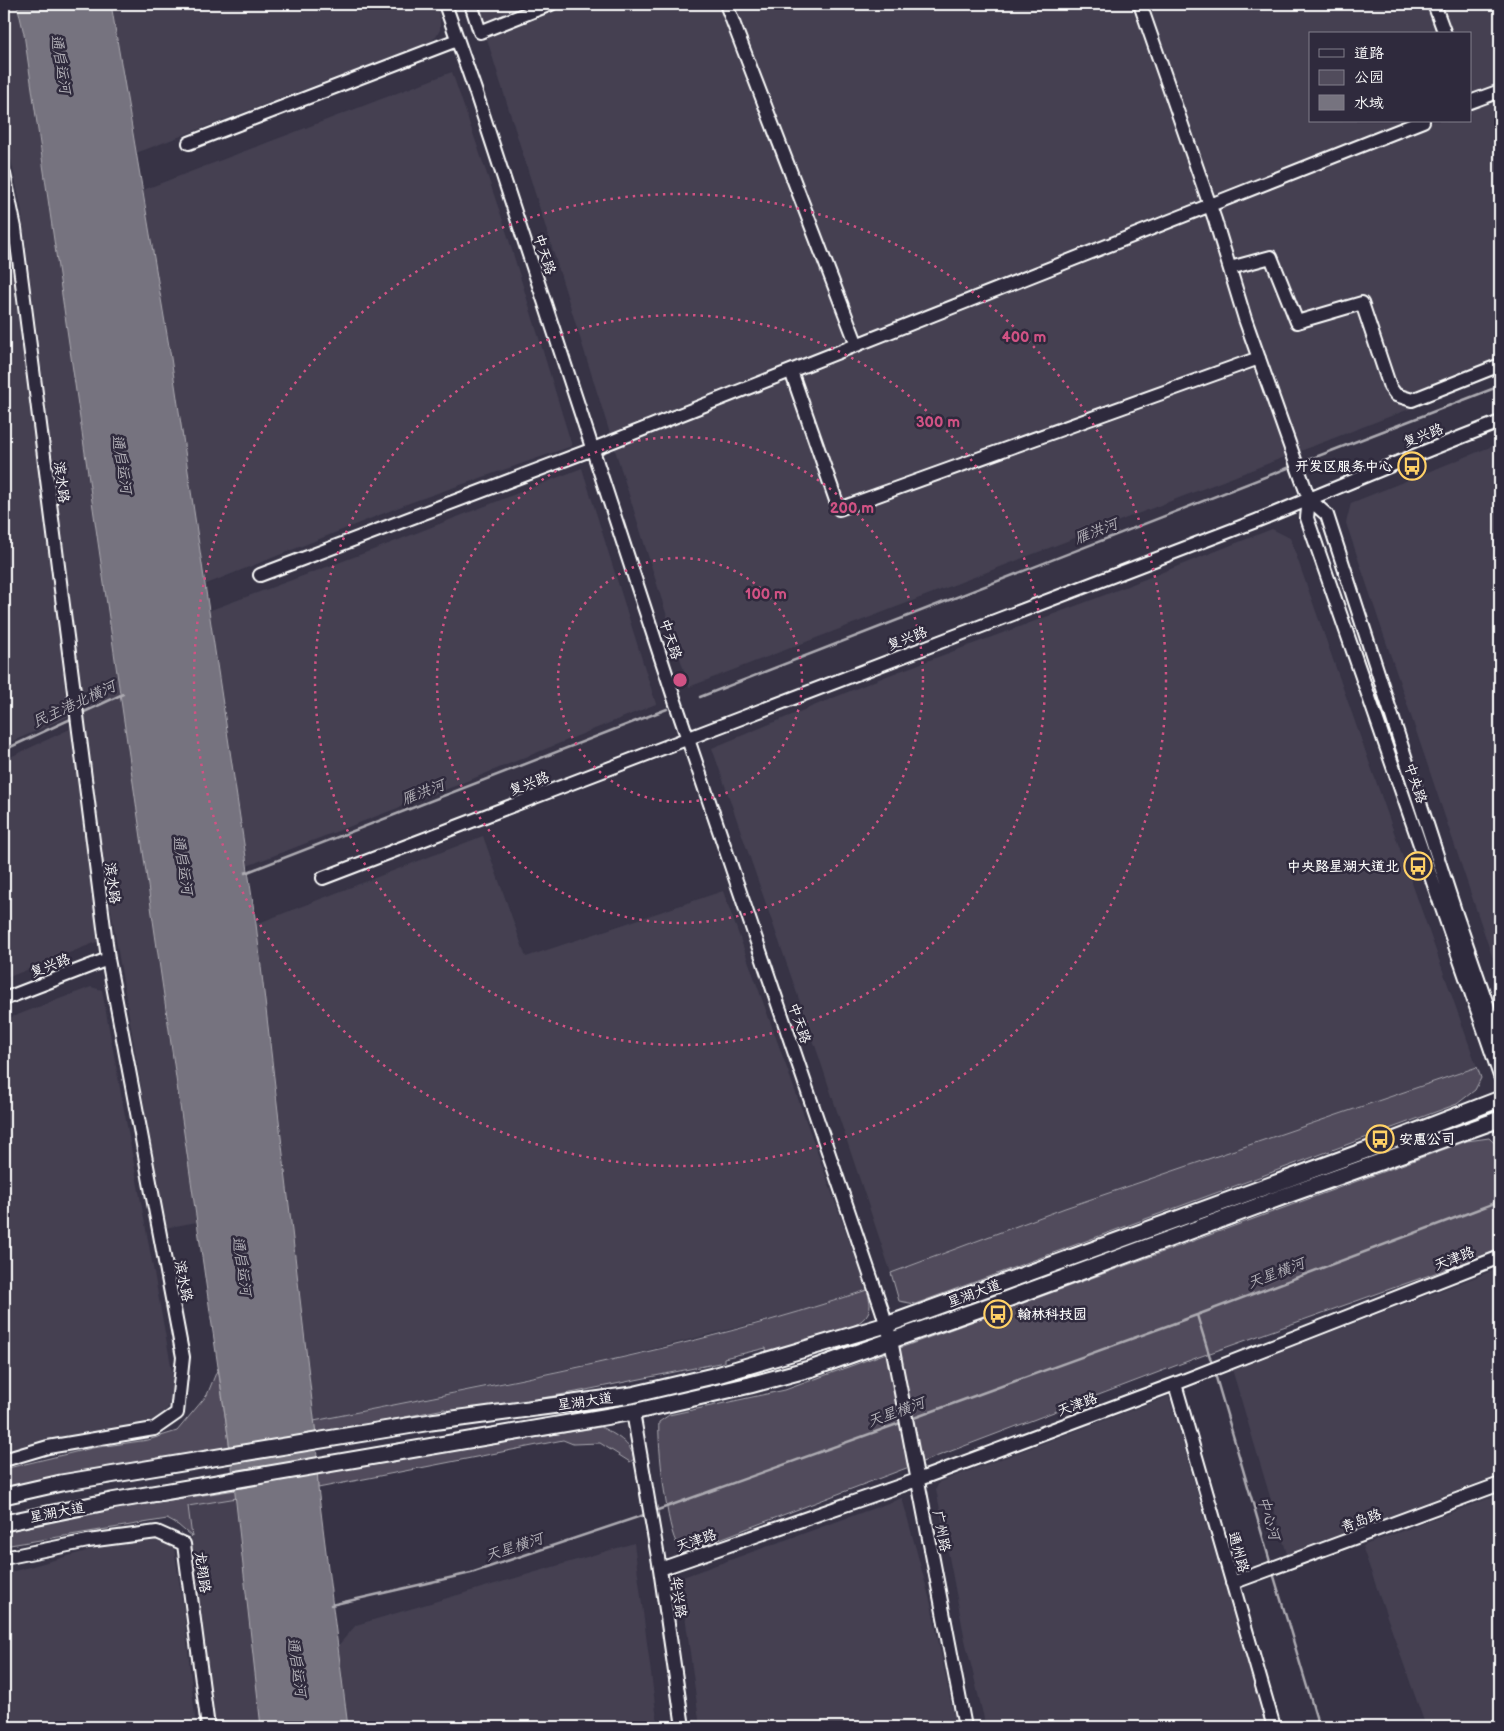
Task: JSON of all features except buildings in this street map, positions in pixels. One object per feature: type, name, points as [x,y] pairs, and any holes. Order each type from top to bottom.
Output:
[{"type":"main road","name":"星湖大道","points":[[4,1496],[107,1475],[431,1422],[632,1395],[717,1375],[886,1325],[1386,1143],[1500,1099]]},
{"type":"main road","name":"星湖大道","points":[[4,1523],[111,1501],[633,1412],[750,1386],[813,1368],[1500,1119]]},
{"type":"street","name":"中天路","points":[[445,4],[688,738],[891,1340]]},
{"type":"street","points":[[471,4],[480,32],[551,4]]},
{"type":"street","points":[[726,4],[858,344]]},
{"type":"street","points":[[1140,4],[1210,206],[1288,442],[1309,499],[1327,515],[1452,902],[1500,1042]]},
{"type":"street","points":[[1434,4],[1445,32]]},
{"type":"street","points":[[189,143],[457,40]]},
{"type":"street","points":[[1472,101],[1500,91]]},
{"type":"street","points":[[260,575],[592,449],[1420,122]]},
{"type":"street","name":"滨水路","points":[[4,174],[7,211],[108,959],[183,1358],[177,1413],[154,1429],[48,1447],[4,1460]]},
{"type":"street","points":[[1230,268],[1271,256],[1297,322],[1362,303],[1390,387],[1396,395],[1412,400],[1500,365]]},
{"type":"street","points":[[791,371],[839,509],[1259,358]]},
{"type":"street","name":"复兴路","points":[[323,878],[1309,499],[1409,456],[1500,422]]},
{"type":"street","name":"中央路","points":[[1309,499],[1308,518],[1500,1076]]},
{"type":"street","name":"复兴路","points":[[4,999],[108,959]]},
{"type":"street","name":"天津路","points":[[660,1569],[917,1480],[1202,1374],[1500,1257]]},
{"type":"street","name":"广州路","points":[[891,1340],[909,1444],[965,1727]]},
{"type":"street","name":"通州路","points":[[1175,1384],[1274,1727]]},
{"type":"street","name":"华兴路","points":[[633,1412],[660,1569],[683,1727]]},
{"type":"street","name":"青岛路","points":[[1232,1583],[1500,1484]]},
{"type":"street","name":"龙翔路","points":[[4,1558],[88,1541],[157,1532],[184,1544],[208,1727]]},
{"type":"shaded area","points":[[4,4],[17,4],[24,34],[197,1222],[165,1228],[105,875],[21,208],[4,125]]},
{"type":"shaded area","points":[[111,4],[436,4],[440,18],[440,30],[436,37],[428,43],[136,153]]},
{"type":"shaded area","points":[[476,4],[1500,4],[1500,374],[689,687]]},
{"type":"shaded area","points":[[452,72],[504,224],[572,446],[412,502],[204,585],[143,190]]},
{"type":"shaded area","points":[[4,259],[13,266],[49,537],[68,717],[4,745]]},
{"type":"shaded area","points":[[1500,443],[1500,980],[1346,523],[1351,503]]},
{"type":"shaded area","points":[[582,468],[656,704],[455,786],[247,866],[208,611],[378,548]]},
{"type":"shaded area","points":[[1272,529],[1290,538],[1477,1067],[1065,1208],[891,1273],[819,1057],[712,748],[884,677],[1097,598]]},
{"type":"shaded area","points":[[72,728],[99,941],[4,979],[4,760]]},
{"type":"shaded area","points":[[483,836],[526,957],[723,891],[867,1290],[807,1310],[605,1361],[314,1421],[256,924]]},
{"type":"shaded area","points":[[91,987],[102,990],[173,1376],[173,1399],[167,1409],[152,1421],[4,1452],[4,1020]]},
{"type":"shaded area","points":[[1500,1268],[1500,1475],[1287,1554],[1232,1369]]},
{"type":"shaded area","points":[[1169,1396],[1266,1727],[986,1727],[965,1640],[936,1489],[939,1482]]},
{"type":"shaded area","points":[[1500,1494],[1500,1727],[1426,1727],[1362,1546]]},
{"type":"shaded area","points":[[237,1498],[261,1727],[213,1727],[188,1506]]},
{"type":"shaded area","points":[[902,1498],[931,1604],[956,1727],[700,1727],[680,1578]]},
{"type":"shaded area","points":[[164,1539],[174,1548],[184,1611],[196,1727],[4,1727],[4,1574],[104,1546]]},
{"type":"shaded area","points":[[634,1543],[658,1727],[348,1727],[337,1647],[356,1625]]},
{"type":"green space","points":[[1477,1067],[1481,1078],[1475,1090],[1457,1104],[915,1304],[899,1301],[891,1273],[1065,1208]]},
{"type":"green space","points":[[1489,1138],[1500,1148],[1500,1250],[1196,1358],[688,1551],[679,1546],[674,1537],[670,1524],[661,1466],[659,1432],[659,1422],[669,1415],[785,1390],[1467,1141]]},
{"type":"green space","points":[[867,1290],[870,1302],[868,1313],[852,1327],[823,1338],[767,1354],[766,1348],[724,1358],[724,1362],[576,1392],[457,1413],[444,1409],[316,1435],[314,1421],[523,1379],[662,1348],[799,1312]]},
{"type":"green space","points":[[218,1368],[230,1449],[4,1490],[4,1469],[92,1448],[148,1440],[177,1431],[207,1395]]},
{"type":"green space","points":[[601,1427],[617,1436],[626,1444],[633,1453],[634,1459],[630,1462],[600,1443],[573,1444],[563,1440],[318,1488],[317,1473]]},
{"type":"green space","points":[[236,1490],[237,1498],[188,1506],[192,1537],[178,1525],[167,1519],[4,1546],[4,1531],[99,1511]]},
{"type":"water","name":"通启运河","points":[[17,4],[111,4],[171,358],[256,924],[316,1435],[318,1488],[348,1727],[261,1727],[230,1449],[24,34]]},
{"type":"waterway","name":"雁洪河","points":[[1300,463],[1500,386]]},
{"type":"waterway","name":"雁洪河","points":[[700,697],[1293,466]]},
{"type":"waterway","name":"民主港北横河","points":[[80,714],[123,694]]},
{"type":"waterway","name":"雁洪河","points":[[245,873],[667,709]]},
{"type":"waterway","name":"民主港北横河","points":[[4,750],[73,718]]},
{"type":"waterway","name":"天星横河","points":[[911,1419],[1197,1315],[1500,1201]]},
{"type":"waterway","name":"中心河","points":[[1197,1315],[1212,1364]]},
{"type":"waterway","name":"中心河","points":[[1215,1374],[1271,1565]]},
{"type":"waterway","name":"天星横河","points":[[655,1511],[903,1422]]},
{"type":"waterway","name":"天星横河","points":[[331,1605],[471,1573],[647,1514]]},
{"type":"waterway","name":"中心河","points":[[1273,1573],[1319,1727]]},
{"type":"place","name":"开发区服务中心","points":[[1412,466]]},
{"type":"place","name":"中央路星湖大道北","points":[[1418,866]]},
{"type":"place","name":"安惠公司","points":[[1380,1139]]},
{"type":"place","name":"翰林科技园","points":[[998,1314]]}]
